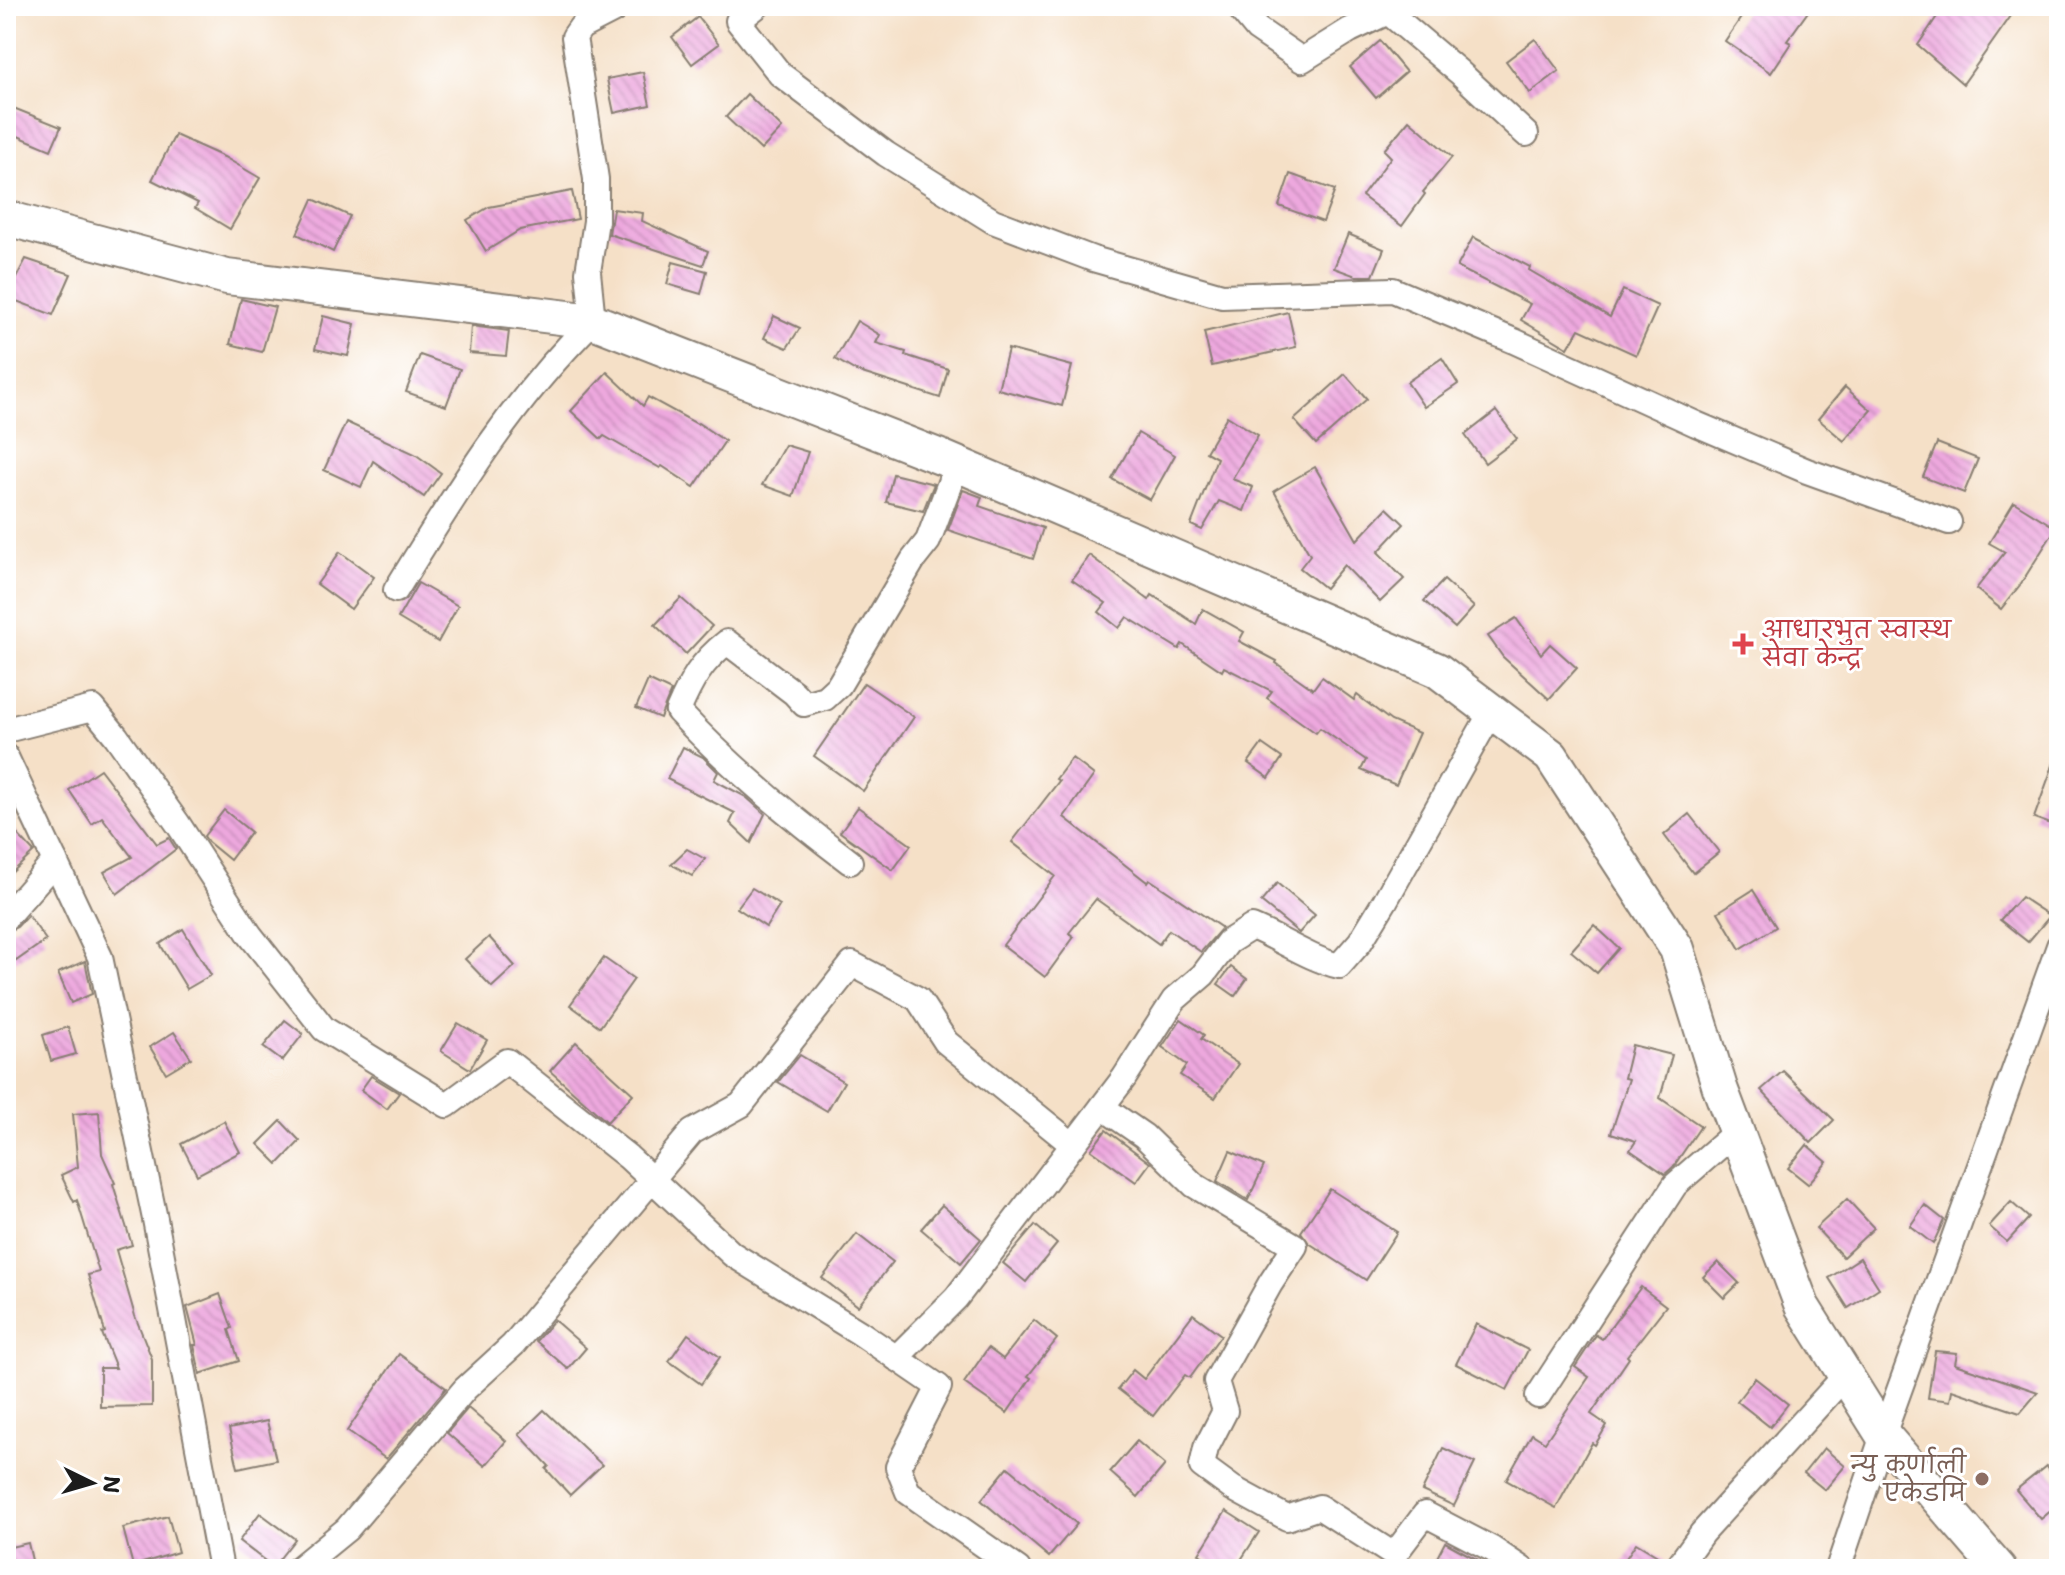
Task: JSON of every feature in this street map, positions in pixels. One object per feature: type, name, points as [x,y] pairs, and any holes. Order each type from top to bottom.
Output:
[{"type":"street","points":[[593,321],[588,272],[596,221],[596,179],[574,37],[581,27],[614,10],[613,6]]},
{"type":"street","points":[[757,6],[738,21],[780,74],[886,154],[993,221],[1093,259],[1222,296],[1393,290],[1807,471],[1949,522]]},
{"type":"street","points":[[1238,6],[1257,29],[1302,60],[1389,9],[1526,134]]},
{"type":"street","points":[[6,218],[227,277],[593,321],[957,464],[1437,670],[1551,756],[1677,949],[1736,1132],[1802,1306],[1883,1435],[1999,1569]]},
{"type":"street","points":[[396,590],[505,420],[559,354],[593,321]]},
{"type":"street","points":[[850,862],[751,782],[678,711],[707,658],[727,642],[804,704],[825,698],[839,685],[913,560],[928,541],[957,464]]},
{"type":"street","points":[[6,730],[93,708],[178,824],[250,935],[324,1029],[447,1105],[507,1061],[628,1157],[732,1254],[939,1387],[898,1467],[908,1492],[1018,1569]]},
{"type":"street","points":[[896,1358],[956,1298],[1124,1078],[1174,1000],[1203,975],[1228,942],[1252,927],[1319,961],[1339,966],[1360,942],[1385,901],[1492,711]]},
{"type":"street","points":[[6,757],[100,957],[155,1219],[221,1569]]},
{"type":"street","points":[[6,917],[55,861]]},
{"type":"street","points":[[1838,1569],[2059,946]]},
{"type":"street","points":[[298,1569],[347,1529],[465,1389],[513,1345],[692,1132],[741,1105],[852,964],[918,999],[946,1042],[1073,1145]]},
{"type":"street","points":[[1102,1107],[1144,1136],[1194,1185],[1295,1246],[1216,1381],[1225,1411],[1206,1448],[1202,1466],[1232,1488],[1287,1518],[1319,1507],[1394,1555],[1425,1514],[1522,1569]]},
{"type":"street","points":[[1538,1396],[1675,1185],[1736,1132]]},
{"type":"street","points":[[1676,1569],[1702,1533],[1845,1376]]},
{"type":"building","points":[[1749,6],[1812,6],[1787,41],[1791,43],[1771,73],[1725,41]]},
{"type":"building","points":[[1944,6],[2018,6],[1963,84],[1918,45]]},
{"type":"building","points":[[698,17],[719,44],[692,64],[672,37]]},
{"type":"building","points":[[1535,39],[1559,71],[1530,93],[1506,61]]},
{"type":"building","points":[[1380,41],[1406,72],[1376,98],[1350,67]]},
{"type":"building","points":[[643,72],[650,105],[614,113],[607,79]]},
{"type":"building","points":[[747,94],[782,128],[761,150],[726,117]]},
{"type":"building","points":[[6,105],[61,127],[51,150],[6,131]]},
{"type":"building","points":[[1409,120],[1452,157],[1423,192],[1425,194],[1402,226],[1362,196],[1391,157],[1384,150]]},
{"type":"building","points":[[175,135],[224,157],[260,178],[230,229],[195,208],[198,203],[152,180]]},
{"type":"building","points":[[1290,174],[1335,190],[1323,222],[1279,206]]},
{"type":"building","points":[[572,191],[578,219],[520,230],[486,251],[467,220],[489,207]]},
{"type":"building","points":[[313,199],[350,216],[333,252],[297,234]]},
{"type":"building","points":[[613,209],[643,213],[642,221],[708,251],[703,265],[609,234]]},
{"type":"building","points":[[1348,234],[1384,249],[1373,276],[1356,276],[1334,268]]},
{"type":"building","points":[[1473,237],[1530,267],[1529,270],[1610,317],[1623,290],[1658,306],[1636,355],[1579,329],[1568,348],[1521,320],[1530,304],[1457,267]]},
{"type":"building","points":[[26,259],[71,274],[53,315],[6,297]]},
{"type":"building","points":[[673,262],[707,271],[701,294],[667,284]]},
{"type":"building","points":[[241,299],[275,307],[262,352],[230,344]]},
{"type":"building","points":[[1288,312],[1296,347],[1212,366],[1204,332]]},
{"type":"building","points":[[323,316],[355,324],[348,356],[315,349]]},
{"type":"building","points":[[774,316],[800,328],[787,348],[764,338]]},
{"type":"building","points":[[857,321],[880,335],[876,343],[948,369],[940,398],[856,371],[835,359]]},
{"type":"building","points":[[471,326],[509,331],[506,356],[469,353]]},
{"type":"building","points":[[1008,349],[1072,366],[1062,406],[998,389]]},
{"type":"building","points":[[420,355],[460,369],[446,406],[406,392]]},
{"type":"building","points":[[1442,358],[1458,384],[1424,407],[1407,382]]},
{"type":"building","points":[[607,372],[643,406],[648,397],[725,441],[694,487],[662,466],[660,468],[604,436],[601,439],[571,411]]},
{"type":"building","points":[[1345,374],[1367,399],[1316,444],[1294,420]]},
{"type":"building","points":[[1845,387],[1871,410],[1844,441],[1818,419]]},
{"type":"building","points":[[1496,411],[1517,439],[1485,463],[1465,435]]},
{"type":"building","points":[[1227,416],[1258,435],[1232,479],[1253,487],[1244,511],[1219,501],[1202,530],[1191,525],[1217,458],[1206,452]]},
{"type":"building","points":[[346,422],[415,454],[441,473],[424,497],[373,461],[361,487],[324,470]]},
{"type":"building","points":[[1138,433],[1175,455],[1150,500],[1112,479]]},
{"type":"building","points":[[1937,443],[1978,459],[1964,493],[1923,477]]},
{"type":"building","points":[[785,445],[808,452],[793,496],[762,485]]},
{"type":"building","points":[[1315,467],[1357,540],[1387,508],[1404,524],[1378,552],[1404,579],[1380,602],[1344,565],[1325,588],[1300,568],[1310,555],[1274,491]]},
{"type":"building","points":[[893,474],[934,484],[923,511],[886,502]]},
{"type":"building","points":[[963,490],[982,497],[979,506],[1043,528],[1033,559],[948,530]]},
{"type":"building","points":[[2014,502],[2056,528],[2001,609],[1976,589],[2005,552],[1989,543]]},
{"type":"building","points":[[340,552],[374,577],[351,609],[317,584]]},
{"type":"building","points":[[1089,555],[1149,600],[1152,595],[1196,624],[1203,609],[1244,632],[1239,641],[1277,661],[1313,689],[1322,677],[1354,700],[1357,695],[1391,721],[1419,733],[1396,785],[1361,770],[1366,760],[1320,728],[1316,733],[1267,698],[1272,691],[1224,667],[1222,671],[1182,644],[1179,649],[1127,617],[1119,628],[1099,612],[1106,603],[1072,580]]},
{"type":"building","points":[[1444,580],[1474,607],[1455,628],[1424,601]]},
{"type":"building","points":[[418,583],[458,606],[438,642],[398,618]]},
{"type":"building","points":[[681,598],[712,626],[686,654],[655,625]]},
{"type":"building","points":[[1516,618],[1541,654],[1550,644],[1577,668],[1549,699],[1503,657],[1488,636]]},
{"type":"building","points":[[648,680],[671,691],[660,718],[636,708]]},
{"type":"building","points":[[864,683],[914,717],[863,791],[814,756]]},
{"type":"building","points":[[1262,744],[1282,758],[1269,778],[1248,763]]},
{"type":"building","points":[[683,747],[703,757],[718,772],[714,780],[746,797],[765,814],[751,843],[730,823],[735,813],[667,779]]},
{"type":"building","points":[[2056,757],[2059,758],[2059,827],[2034,818]]},
{"type":"building","points":[[1072,758],[1094,775],[1064,817],[1147,882],[1149,879],[1222,928],[1201,952],[1169,930],[1159,944],[1096,899],[1069,933],[1074,937],[1045,977],[1003,945],[1055,876],[1012,842],[1059,781],[1056,779]]},
{"type":"building","points":[[100,769],[157,844],[169,838],[176,849],[117,894],[104,872],[132,857],[102,817],[92,824],[69,790]]},
{"type":"building","points":[[858,807],[911,845],[893,870],[840,832]]},
{"type":"building","points":[[224,810],[251,832],[230,860],[204,836]]},
{"type":"building","points":[[1689,814],[1719,852],[1693,873],[1664,835]]},
{"type":"building","points":[[6,822],[34,852],[6,878]]},
{"type":"building","points":[[687,849],[705,859],[692,876],[671,864]]},
{"type":"building","points":[[1277,883],[1315,915],[1299,933],[1261,902]]},
{"type":"building","points":[[752,888],[780,905],[766,927],[737,908]]},
{"type":"building","points":[[1753,890],[1776,927],[1740,949],[1718,912]]},
{"type":"building","points":[[2021,897],[2050,916],[2028,942],[2000,920]]},
{"type":"building","points":[[28,915],[46,940],[16,961],[6,947],[6,932],[17,927]]},
{"type":"building","points":[[1594,925],[1619,948],[1597,973],[1571,951]]},
{"type":"building","points":[[183,929],[211,975],[187,989],[160,944]]},
{"type":"building","points":[[489,937],[515,966],[492,987],[465,959]]},
{"type":"building","points":[[604,958],[634,979],[600,1027],[570,1005]]},
{"type":"building","points":[[85,961],[92,994],[71,1003],[58,973]]},
{"type":"building","points":[[1231,967],[1247,979],[1235,996],[1218,984]]},
{"type":"building","points":[[1181,1019],[1204,1035],[1201,1039],[1238,1064],[1215,1098],[1180,1075],[1187,1065],[1162,1047]]},
{"type":"building","points":[[285,1020],[303,1034],[282,1061],[263,1047]]},
{"type":"building","points":[[458,1023],[487,1040],[470,1069],[441,1051]]},
{"type":"building","points":[[68,1027],[76,1054],[51,1061],[43,1035]]},
{"type":"building","points":[[174,1032],[191,1058],[166,1073],[150,1047]]},
{"type":"building","points":[[576,1042],[633,1094],[607,1122],[550,1071]]},
{"type":"building","points":[[1632,1045],[1672,1055],[1660,1098],[1701,1126],[1665,1174],[1630,1150],[1636,1141],[1611,1133],[1629,1079],[1624,1078]]},
{"type":"building","points":[[800,1055],[844,1082],[827,1111],[778,1082]]},
{"type":"building","points":[[1783,1071],[1834,1120],[1811,1143],[1761,1090]]},
{"type":"building","points":[[371,1076],[399,1093],[387,1109],[361,1090]]},
{"type":"building","points":[[99,1112],[102,1154],[115,1183],[132,1245],[116,1250],[135,1316],[152,1359],[152,1406],[100,1407],[100,1368],[116,1368],[102,1333],[105,1332],[88,1275],[99,1272],[77,1200],[74,1202],[61,1175],[78,1167],[73,1114]]},
{"type":"building","points":[[224,1121],[240,1152],[197,1175],[181,1144]]},
{"type":"building","points":[[281,1121],[300,1141],[278,1164],[258,1144]]},
{"type":"building","points":[[1106,1130],[1150,1163],[1136,1182],[1091,1150]]},
{"type":"building","points":[[1807,1145],[1827,1162],[1808,1184],[1788,1168]]},
{"type":"building","points":[[1230,1151],[1264,1166],[1248,1200],[1217,1181]]},
{"type":"building","points":[[1330,1189],[1397,1232],[1366,1280],[1309,1243],[1301,1232]]},
{"type":"building","points":[[1847,1199],[1874,1228],[1843,1257],[1816,1228]]},
{"type":"building","points":[[2011,1202],[2029,1218],[2007,1242],[1989,1226]]},
{"type":"building","points":[[942,1205],[981,1239],[961,1263],[921,1229]]},
{"type":"building","points":[[1925,1205],[1944,1220],[1933,1244],[1910,1226]]},
{"type":"building","points":[[1035,1225],[1057,1244],[1026,1282],[1003,1263]]},
{"type":"building","points":[[857,1234],[893,1262],[858,1306],[822,1278]]},
{"type":"building","points":[[1860,1258],[1879,1288],[1848,1308],[1829,1278]]},
{"type":"building","points":[[1718,1262],[1739,1283],[1724,1298],[1703,1277]]},
{"type":"building","points":[[1641,1287],[1666,1306],[1627,1356],[1629,1358],[1591,1414],[1607,1425],[1595,1445],[1592,1443],[1556,1508],[1506,1480],[1532,1434],[1545,1442],[1589,1377],[1575,1367],[1596,1335],[1602,1339]]},
{"type":"building","points":[[220,1294],[239,1361],[200,1374],[194,1345],[197,1345],[187,1307]]},
{"type":"building","points":[[1193,1314],[1221,1335],[1190,1378],[1185,1375],[1153,1416],[1118,1389],[1133,1370],[1144,1379]]},
{"type":"building","points":[[554,1320],[586,1348],[568,1369],[536,1341]]},
{"type":"building","points":[[1034,1320],[1057,1339],[1028,1376],[1031,1378],[1007,1413],[964,1383],[988,1348],[1003,1359]]},
{"type":"building","points":[[1476,1324],[1528,1350],[1507,1390],[1456,1364]]},
{"type":"building","points":[[688,1334],[720,1357],[701,1384],[669,1361]]},
{"type":"building","points":[[1935,1351],[1957,1353],[1955,1364],[2038,1392],[2020,1413],[1952,1390],[1950,1401],[1928,1398]]},
{"type":"building","points":[[399,1354],[446,1388],[386,1459],[347,1431]]},
{"type":"building","points":[[1755,1378],[1788,1404],[1770,1427],[1737,1401]]},
{"type":"building","points":[[468,1408],[506,1441],[485,1466],[447,1433]]},
{"type":"building","points":[[544,1410],[602,1465],[570,1495],[546,1469],[549,1466],[519,1434]]},
{"type":"building","points":[[267,1421],[276,1460],[238,1468],[229,1429]]},
{"type":"building","points":[[1137,1441],[1165,1465],[1138,1497],[1110,1472]]},
{"type":"building","points":[[1443,1448],[1475,1463],[1454,1506],[1422,1491]]},
{"type":"building","points":[[1824,1448],[1845,1466],[1825,1490],[1804,1473]]},
{"type":"building","points":[[2046,1466],[2059,1482],[2059,1504],[2041,1519],[2016,1490]]},
{"type":"building","points":[[1008,1467],[1077,1524],[1049,1557],[981,1500]]},
{"type":"building","points":[[1226,1511],[1259,1532],[1235,1569],[1223,1569],[1199,1554]]},
{"type":"building","points":[[260,1513],[295,1539],[273,1567],[239,1541]]},
{"type":"building","points":[[168,1516],[178,1552],[133,1566],[123,1528]]},
{"type":"building","points":[[1445,1542],[1491,1567],[1495,1569],[1431,1569]]},
{"type":"building","points":[[28,1543],[34,1569],[6,1569],[6,1548]]},
{"type":"building","points":[[1636,1543],[1664,1560],[1661,1569],[1619,1569]]},
{"type":"place","name":"आधारभुत स्वास्थ सेवा केन्द्र","points":[[1743,644]]},
{"type":"place","name":"न्यु कर्णाली एकेडमि","points":[[1982,1479]]}]
